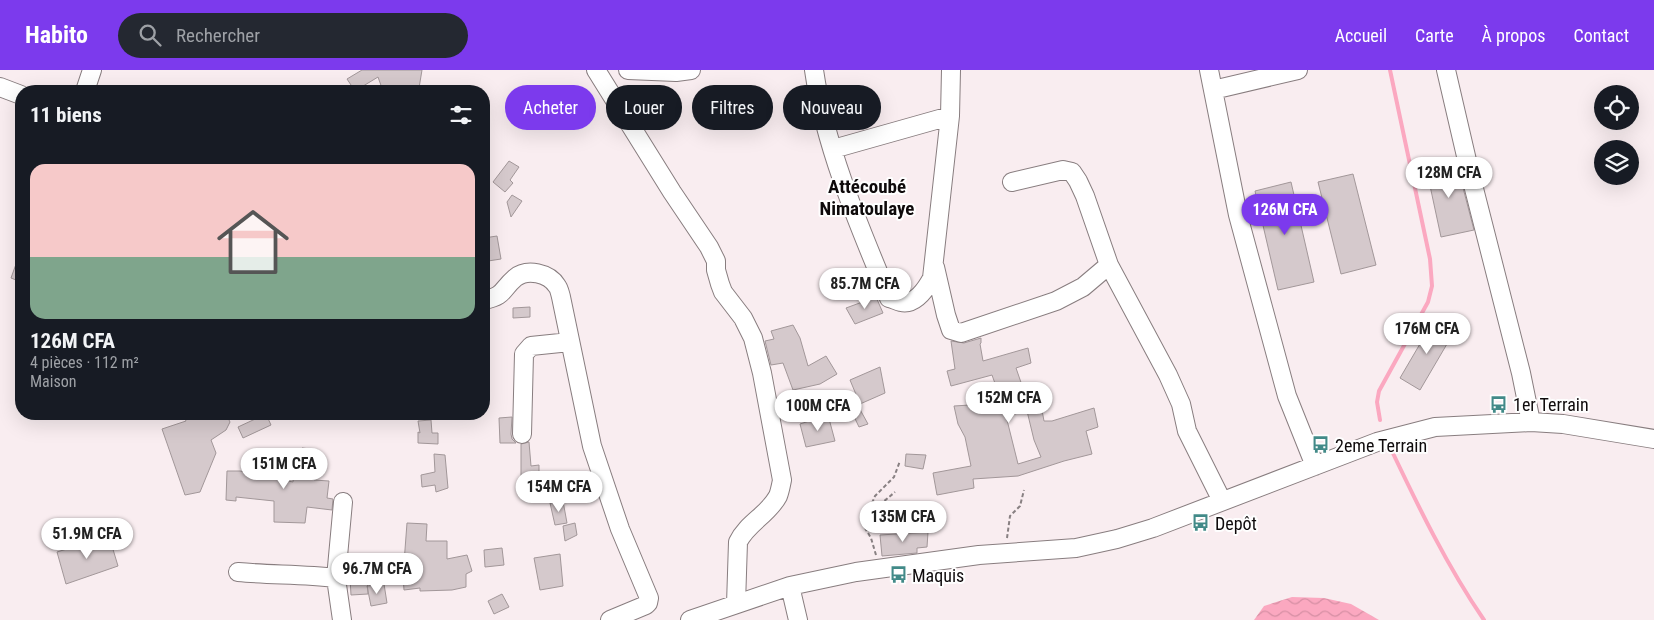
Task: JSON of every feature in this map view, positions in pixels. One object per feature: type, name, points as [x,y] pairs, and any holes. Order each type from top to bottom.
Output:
[{"type":"street","points":[[87,85],[92,70]]},
{"type":"street","points":[[596,70],[606,86]]},
{"type":"street","points":[[612,85],[628,70],[676,72],[691,70]]},
{"type":"street","points":[[814,70],[820,103],[833,149],[861,230],[889,298],[902,303],[916,298],[926,289],[932,278],[950,116],[951,70]]},
{"type":"street","points":[[1209,70],[1243,234],[1288,396],[1315,466]]},
{"type":"street","points":[[1213,90],[1298,70]]},
{"type":"street","points":[[1446,70],[1521,373],[1531,422]]},
{"type":"street","points":[[0,87],[15,93]]},
{"type":"street","points":[[833,149],[950,116]]},
{"type":"street","points":[[633,130],[709,247],[716,261],[716,270],[720,284],[743,318],[753,338],[764,383],[782,480],[779,495],[766,512],[751,524],[738,542],[736,604]]},
{"type":"street","points":[[1012,182],[1063,170],[1072,172],[1078,181],[1109,265],[1168,374],[1181,404],[1187,431],[1222,501]]},
{"type":"street","points":[[934,259],[951,330],[961,333],[1056,301],[1083,287],[1109,265]]},
{"type":"street","points":[[490,299],[504,292],[516,277],[528,273],[540,273],[549,278],[557,286],[562,296],[592,446],[620,529],[649,598],[646,605],[610,620]]},
{"type":"street","points":[[522,434],[524,354],[531,346],[570,342]]},
{"type":"street","points":[[690,620],[790,586],[856,572],[970,556],[1076,548],[1117,539],[1153,528],[1377,442],[1435,427],[1531,422],[1563,424],[1654,439]]},
{"type":"street","points":[[342,620],[336,578],[344,502]]},
{"type":"street","points":[[238,572],[336,578]]},
{"type":"street","points":[[790,586],[798,620]]},
{"type":"path","points":[[880,568],[871,538],[864,523],[875,496],[894,476],[900,461]]},
{"type":"path","points":[[1006,553],[1010,516],[1020,506],[1024,490]]},
{"type":"path","points":[[864,523],[870,513],[895,492]]},
{"type":"water","points":[[1292,597],[1324,598],[1351,604],[1379,620],[1254,620],[1264,606]]},
{"type":"building","points":[[362,70],[422,70],[420,85],[381,85],[378,77],[365,85],[351,85],[347,79]]},
{"type":"building","points":[[509,161],[519,167],[510,180],[513,183],[505,192],[493,182]]},
{"type":"building","points":[[1456,161],[1474,230],[1441,237],[1426,167]]},
{"type":"building","points":[[1353,174],[1376,265],[1341,274],[1318,182]]},
{"type":"building","points":[[1291,182],[1314,282],[1278,290],[1255,191]]},
{"type":"building","points":[[512,195],[522,201],[511,217],[507,202]]},
{"type":"building","points":[[497,236],[501,259],[490,261],[490,237]]},
{"type":"building","points":[[15,267],[15,280],[11,278]]},
{"type":"building","points":[[876,297],[883,313],[855,324],[846,308]]},
{"type":"building","points":[[530,307],[530,317],[513,318],[513,308]]},
{"type":"building","points":[[1434,320],[1454,332],[1420,390],[1400,378]]},
{"type":"building","points":[[793,325],[800,338],[808,366],[826,356],[837,374],[820,384],[793,390],[783,363],[771,365],[765,341],[774,339],[771,331]]},
{"type":"building","points":[[981,338],[980,344],[983,361],[1028,348],[1031,363],[1016,368],[1025,394],[1038,389],[1044,421],[1052,421],[1094,408],[1098,427],[1086,431],[1092,454],[1018,476],[973,479],[974,488],[937,495],[933,473],[971,466],[965,437],[958,424],[954,406],[1002,403],[992,375],[951,386],[947,371],[955,369],[951,341],[964,343]],"holes":[[[1027,411],[1034,440],[1041,457],[1018,464],[1006,416]]]},
{"type":"building","points":[[880,367],[885,393],[860,404],[850,380]]},
{"type":"building","points":[[857,404],[868,424],[859,427],[849,406]]},
{"type":"building","points":[[828,415],[835,441],[806,447],[800,424]]},
{"type":"building","points":[[512,417],[511,434],[512,439],[516,443],[500,443],[499,418]]},
{"type":"building","points":[[229,420],[230,422],[226,430],[211,440],[216,453],[200,492],[185,495],[162,429],[186,421]]},
{"type":"building","points":[[253,420],[269,420],[271,425],[243,438],[238,427]]},
{"type":"building","points":[[431,420],[432,433],[438,433],[438,444],[418,443],[418,432],[420,433],[418,421]]},
{"type":"building","points":[[529,442],[531,466],[539,465],[539,482],[521,484],[521,444]]},
{"type":"building","points":[[302,448],[318,450],[314,480],[329,481],[327,498],[333,499],[332,510],[307,507],[305,523],[274,522],[274,501],[236,497],[236,501],[226,500],[227,471],[240,471],[293,482],[294,466],[299,467]]},
{"type":"building","points":[[434,454],[445,455],[448,488],[436,492],[435,485],[422,487],[421,475],[435,472]]},
{"type":"building","points":[[906,454],[926,455],[923,469],[905,466]]},
{"type":"building","points":[[583,483],[584,493],[579,494],[578,501],[568,500],[566,486]]},
{"type":"building","points":[[563,501],[567,523],[555,525],[550,503]]},
{"type":"building","points":[[407,523],[427,524],[426,541],[447,541],[447,559],[467,555],[472,571],[466,574],[466,587],[452,590],[420,591],[420,588],[404,590],[403,576]]},
{"type":"building","points":[[575,523],[577,535],[565,541],[563,526]]},
{"type":"building","points":[[928,532],[927,547],[917,548],[917,553],[882,556],[880,535]]},
{"type":"building","points":[[109,536],[118,566],[66,584],[57,552]]},
{"type":"building","points":[[502,548],[504,565],[485,567],[484,550]]},
{"type":"building","points":[[560,554],[563,586],[540,590],[534,558]]},
{"type":"building","points":[[367,577],[368,594],[351,595],[350,578]]},
{"type":"building","points":[[384,584],[387,603],[371,606],[367,586]]},
{"type":"building","points":[[502,594],[509,607],[494,614],[488,601]]},
{"type":"waterway","points":[[1380,420],[1377,402],[1379,391],[1428,302],[1432,286],[1430,259],[1390,70]]},
{"type":"waterway","points":[[1390,447],[1445,557],[1484,620]]},
{"type":"place","name":"1er Terrain","points":[[1499,404]]},
{"type":"place","name":"2eme Terrain","points":[[1321,445]]},
{"type":"place","name":"Depôt","points":[[1201,523]]},
{"type":"place","name":"Maquis","points":[[898,575]]},
{"type":"district","name":"Attécoubé Nimatoulaye","points":[[867,197]]}]
